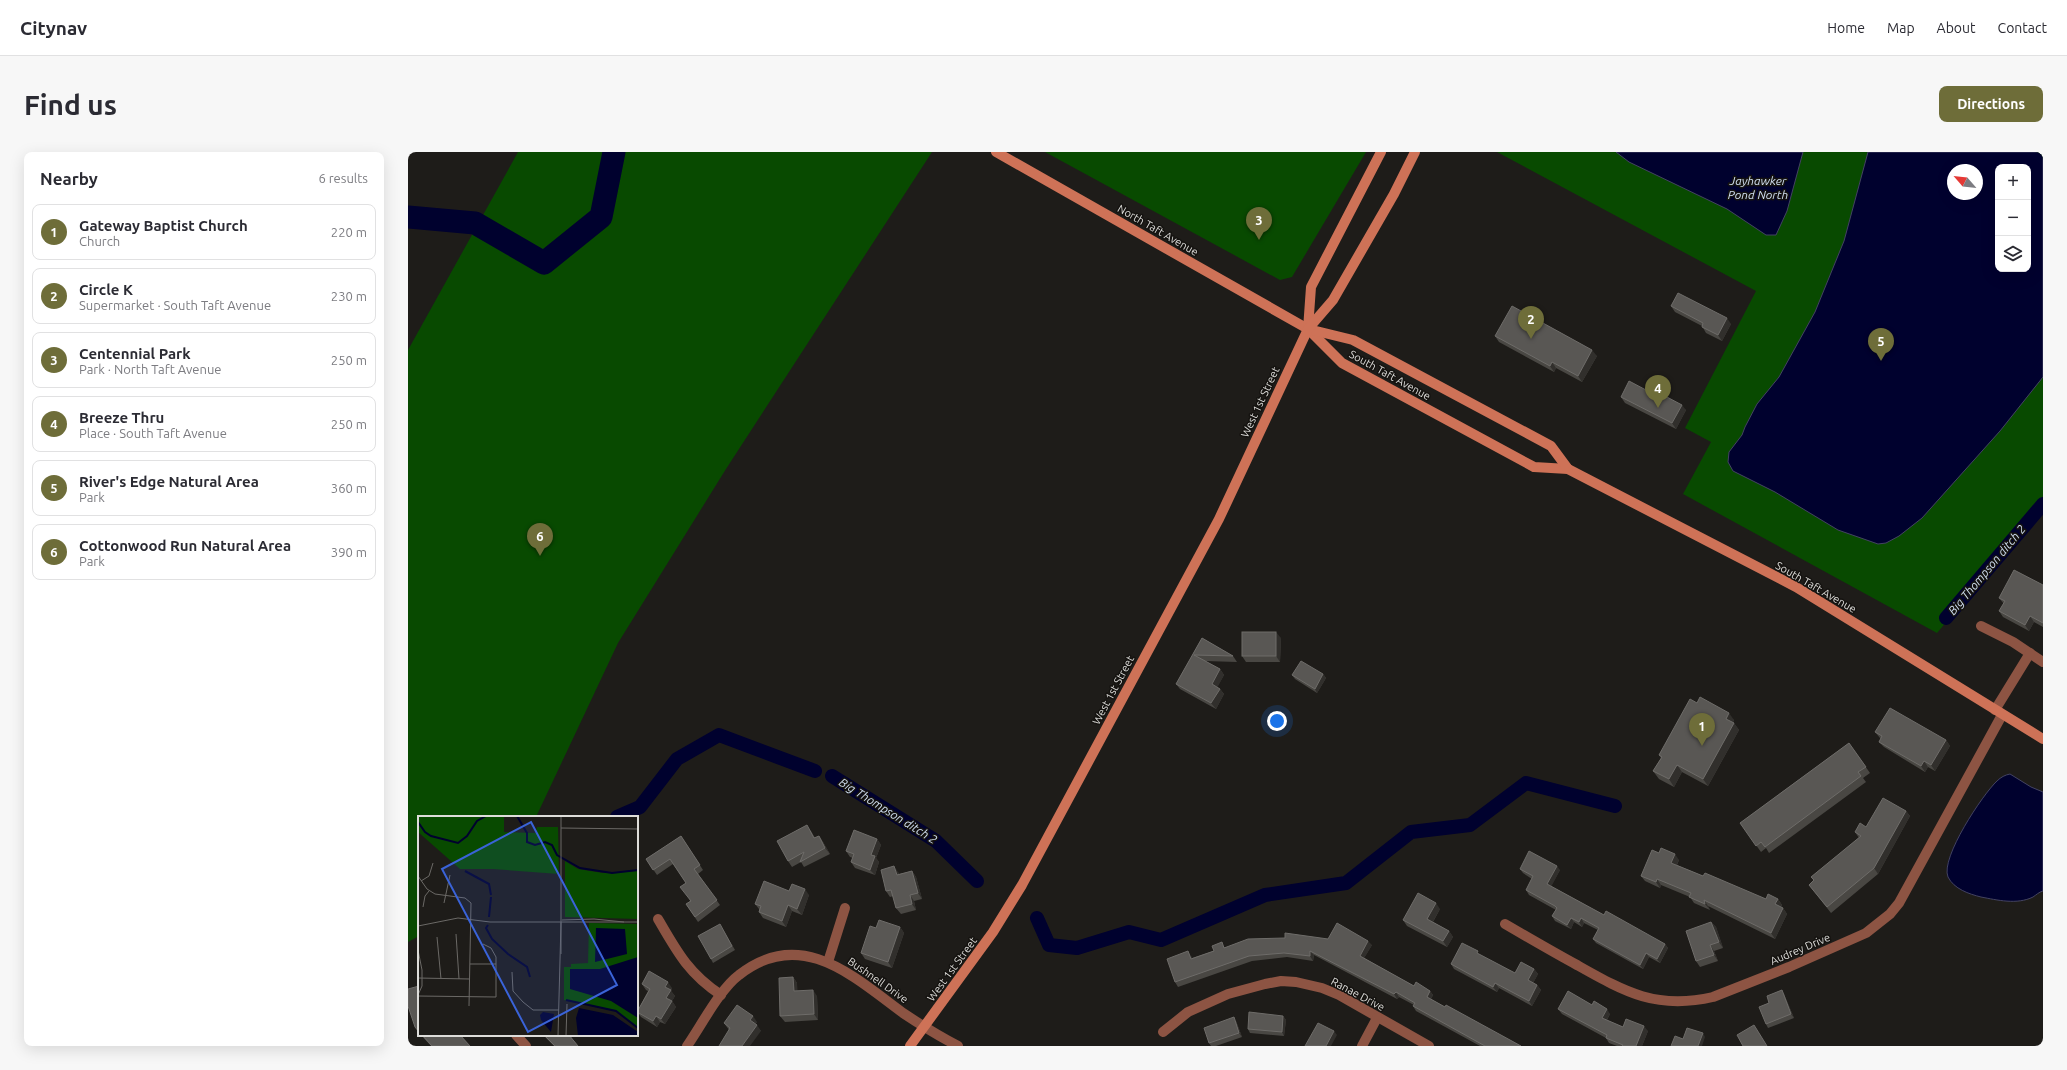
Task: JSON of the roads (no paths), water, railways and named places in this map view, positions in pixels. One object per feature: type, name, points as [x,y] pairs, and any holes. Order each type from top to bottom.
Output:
[{"type":"main road","name":"North Taft Avenue","points":[[996,152],[1308,329]]},
{"type":"main road","name":"West 1st Street","points":[[1308,329],[1311,287],[1381,152]]},
{"type":"main road","name":"West 1st Street","points":[[910,1046],[993,932],[1022,885],[1219,519],[1308,329],[1333,300],[1394,194],[1415,152]]},
{"type":"main road","name":"South Taft Avenue","points":[[1308,329],[1342,363],[1534,467],[1568,469],[1796,587],[2043,739]]},
{"type":"main road","name":"South Taft Avenue","points":[[1308,329],[1353,340],[1551,446],[1568,469]]},
{"type":"street","points":[[1981,626],[2013,642],[2043,662]]},
{"type":"street","name":"Audrey Drive","points":[[1505,924],[1620,989],[1659,1001],[1678,1002],[1713,997],[1789,967],[1866,933],[1890,914],[1899,903],[2030,654]]},
{"type":"street","points":[[828,962],[845,908]]},
{"type":"street","points":[[658,919],[692,972],[721,995]]},
{"type":"street","name":"Bushnell Drive","points":[[687,1046],[721,995],[738,975],[769,959],[791,956],[819,959],[849,973],[924,1027],[958,1046]]},
{"type":"street","name":"Ranae Drive","points":[[1162,1032],[1188,1012],[1228,994],[1281,981],[1296,982],[1322,988],[1338,995],[1429,1046]]},
{"type":"street","points":[[1362,1046],[1377,1018]]},
{"type":"street","points":[[517,1036],[526,1046]]},
{"type":"water","name":"Jayhawker Pond North","points":[[1616,152],[1803,152],[1787,211],[1776,235],[1766,235],[1727,209],[1629,162]]},
{"type":"water","points":[[1868,152],[2043,152],[2043,377],[2000,431],[1922,518],[1899,536],[1886,543],[1878,544],[1838,530],[1775,492],[1733,471],[1728,462],[1729,452],[1742,435],[1757,404],[1779,377],[1815,312],[1844,241]]},
{"type":"water","points":[[2010,774],[2031,787],[2043,792],[2043,891],[2033,897],[2020,901],[1981,897],[1962,890],[1954,885],[1948,877],[1947,868],[1956,842],[1973,812],[1997,781],[2003,776]]},
{"type":"waterway","points":[[408,217],[475,223],[544,263],[601,217],[614,152]]},
{"type":"waterway","name":"Big Thompson ditch 2","points":[[1946,618],[2043,504]]},
{"type":"waterway","name":"Big Thompson ditch 2","points":[[619,816],[640,807],[677,759],[719,735],[815,771]]},
{"type":"waterway","name":"Big Thompson ditch 2","points":[[832,776],[936,841],[977,881]]},
{"type":"waterway","name":"Big Thompson ditch 2","points":[[1037,918],[1049,945],[1077,948],[1129,932],[1161,940],[1265,895],[1346,883],[1411,832],[1470,825],[1526,783],[1615,806]]},
{"type":"place","name":"Centennial Park","points":[[1259,240]]},
{"type":"place","name":"Circle K","points":[[1531,339]]},
{"type":"place","name":"River's Edge Natural Area","points":[[1881,361]]},
{"type":"place","name":"Breeze Thru","points":[[1658,408]]},
{"type":"place","name":"Cottonwood Run Natural Area","points":[[540,556]]},
{"type":"place","name":"Gateway Baptist Church","points":[[1702,746]]}]
